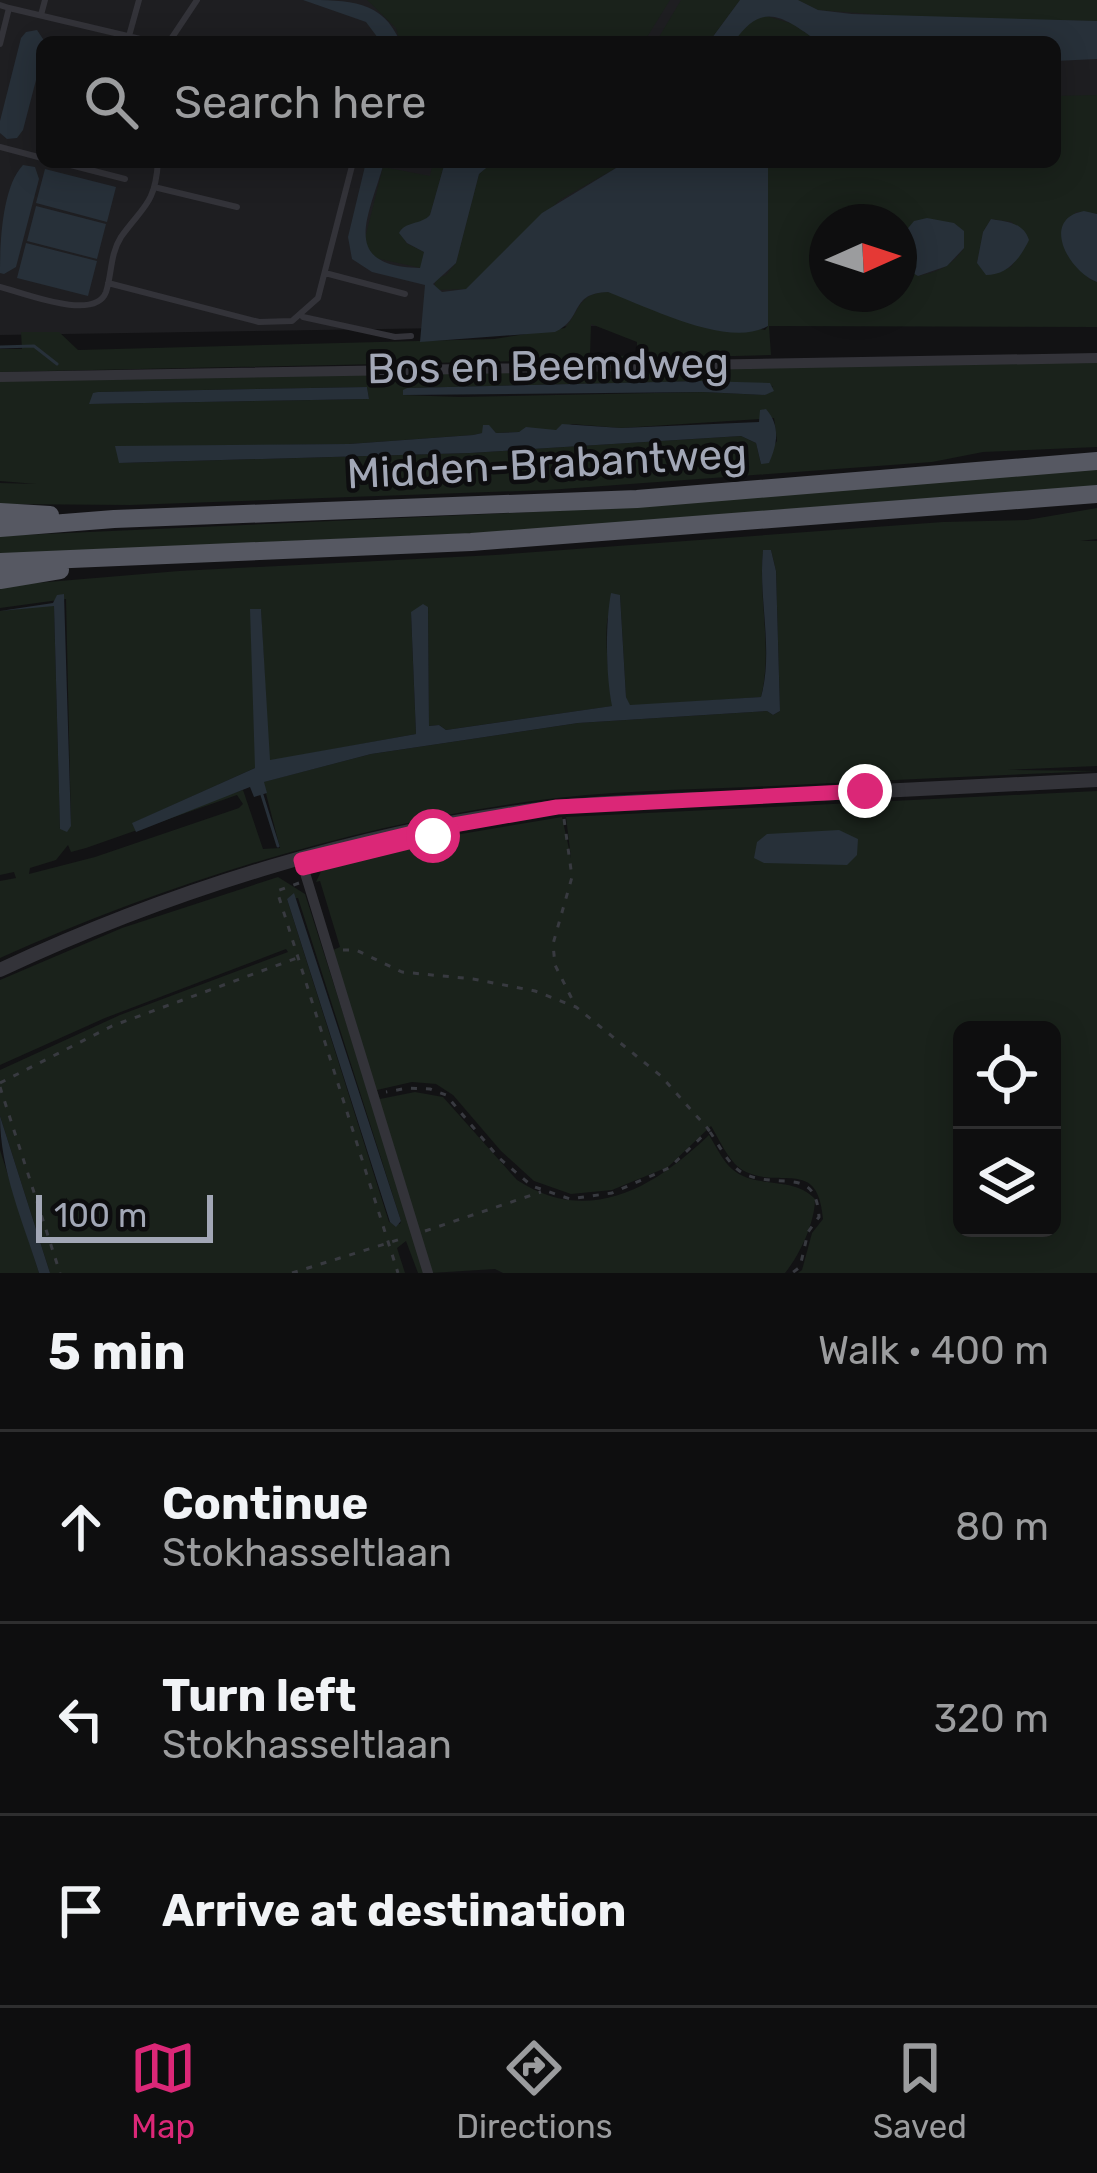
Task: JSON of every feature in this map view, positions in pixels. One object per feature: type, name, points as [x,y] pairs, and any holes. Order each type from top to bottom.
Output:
[{"type":"highway","name":"Midden-Brabantweg","points":[[0,528],[115,519],[592,501],[1097,461]]},
{"type":"highway","name":"Midden-Brabantweg","points":[[0,562],[567,536],[1097,494]]},
{"type":"highway","points":[[0,512],[115,519]]},
{"type":"highway","points":[[0,580],[117,559]]},
{"type":"street","name":"Bos en Beemdweg","points":[[0,377],[1097,358]]},
{"type":"street","points":[[0,970],[125,916],[301,860],[425,830],[557,807],[1097,780]]},
{"type":"street","points":[[301,860],[428,1273]]},
{"type":"lane","points":[[41,15],[45,0]]},
{"type":"lane","points":[[0,44],[4,7],[128,36],[139,0]]},
{"type":"lane","points":[[174,36],[196,0]]},
{"type":"lane","points":[[0,147],[36,156]]},
{"type":"lane","points":[[82,168],[124,179]]},
{"type":"lane","points":[[0,286],[83,308],[100,302],[116,247],[147,208],[157,168]]},
{"type":"lane","points":[[108,283],[259,322],[279,324],[299,316],[318,298],[351,168]]},
{"type":"lane","points":[[154,187],[236,207]]},
{"type":"lane","points":[[325,273],[405,294]]},
{"type":"lane","points":[[299,316],[411,336]]},
{"type":"path","points":[[576,814],[562,815],[572,877],[553,944],[555,965],[576,1007]]},
{"type":"path","points":[[307,881],[277,891],[398,1273]]},
{"type":"path","points":[[328,954],[356,950],[402,972],[536,991],[576,1007],[661,1076],[709,1130],[732,1165],[745,1175],[806,1184],[818,1197],[819,1217],[808,1232],[800,1267],[791,1273]]},
{"type":"path","points":[[60,1273],[0,1085],[112,1026],[298,958]]},
{"type":"path","points":[[373,1095],[408,1088],[446,1095],[499,1158],[544,1191],[570,1199],[612,1193],[669,1168],[709,1130]]},
{"type":"path","points":[[292,1273],[544,1191]]},
{"type":"shaded area","points":[[0,0],[1097,0],[1097,318],[0,335]]},
{"type":"shaded area","points":[[303,0],[362,5],[384,18],[397,36],[376,36],[366,22]]},
{"type":"shaded area","points":[[367,0],[670,0],[648,36],[398,36]]},
{"type":"shaded area","points":[[681,0],[740,0],[713,36],[660,36]]},
{"type":"shaded area","points":[[740,0],[798,0],[818,10],[852,14],[1097,21],[1097,59],[1061,61],[1061,36],[810,36],[774,17],[754,21],[739,36],[713,36]]},
{"type":"shaded area","points":[[798,0],[1097,0],[1097,21],[924,18],[818,10]]},
{"type":"shaded area","points":[[763,15],[793,24],[810,36],[738,36],[747,22]]},
{"type":"shaded area","points":[[37,30],[41,36],[36,36],[36,80],[23,130],[17,138],[7,139],[0,133],[0,121],[26,32]]},
{"type":"shaded area","points":[[1097,95],[1097,214],[1075,212],[1089,279],[1097,282],[1097,327],[769,326],[771,355],[618,359],[637,355],[637,342],[591,324],[590,356],[615,359],[0,372],[0,349],[22,349],[21,332],[59,332],[78,350],[494,339],[565,328],[585,299],[608,292],[765,330],[768,168],[1061,168],[1061,96]],"holes":[[[991,219],[1012,222],[1026,246],[1010,268],[977,263],[983,232]]]},
{"type":"shaded area","points":[[23,165],[35,167],[39,179],[16,267],[4,274],[0,273],[4,216]]},
{"type":"shaded area","points":[[365,168],[382,168],[367,218],[368,248],[394,265],[420,268],[424,252],[399,233],[430,215],[443,168],[486,168],[479,174],[456,263],[433,284],[442,292],[466,289],[542,213],[616,168],[768,168],[768,326],[752,332],[711,329],[608,292],[587,297],[555,332],[420,342],[425,285],[372,272],[352,259],[348,237]]},
{"type":"shaded area","points":[[383,168],[430,176],[432,168],[443,168],[430,215],[401,229],[406,243],[424,252],[421,268],[375,258],[364,242]]},
{"type":"shaded area","points":[[486,168],[616,168],[560,200],[466,289],[435,290],[435,279],[456,263],[479,174]]},
{"type":"shaded area","points":[[45,169],[116,187],[107,222],[36,203]]},
{"type":"shaded area","points":[[36,206],[106,224],[97,259],[27,241]]},
{"type":"shaded area","points":[[1084,211],[1097,214],[1097,282],[1077,267],[1063,245],[1063,224]]},
{"type":"shaded area","points":[[991,219],[1019,226],[1029,240],[1012,265],[986,275],[977,263],[983,232]]},
{"type":"shaded area","points":[[917,220],[954,223],[964,231],[964,248],[947,266],[918,276],[917,275]]},
{"type":"shaded area","points":[[26,243],[97,261],[88,296],[17,278]]},
{"type":"shaded area","points":[[1097,362],[1097,447],[983,452],[932,462],[548,490],[130,505],[0,504],[0,483],[36,484],[0,481],[0,379]],"holes":[[[700,381],[773,386],[765,395],[403,395],[407,388]],[[367,387],[369,399],[90,404],[98,392]],[[774,418],[777,441],[761,464],[756,443],[741,436],[470,453],[120,463],[116,447],[349,444],[473,435],[488,425],[496,433],[556,430],[572,424],[621,428]]]},
{"type":"shaded area","points":[[770,383],[774,391],[765,395],[403,395],[407,388]]},
{"type":"shaded area","points":[[367,387],[369,399],[89,404],[98,392]]},
{"type":"shaded area","points":[[766,409],[774,422],[776,442],[769,463],[761,464],[756,443],[741,436],[470,453],[119,463],[115,446],[349,444],[473,435],[482,433],[483,425],[496,433],[526,427],[556,430],[562,424],[621,428],[759,422],[760,410]]},
{"type":"shaded area","points":[[1097,469],[1097,487],[564,529],[0,554],[0,536],[533,512]]},
{"type":"shaded area","points":[[1097,508],[1097,539],[1080,541],[1097,541],[1097,766],[1007,770],[1097,771],[614,793],[463,812],[260,861],[128,905],[0,958],[0,881],[16,878],[14,872],[0,875],[0,611],[54,605],[60,829],[71,826],[66,599],[0,608],[0,586],[1027,520]],"holes":[[[771,550],[776,571],[780,711],[773,715],[767,711],[578,723],[371,754],[263,782],[280,848],[263,849],[243,790],[133,823],[255,768],[261,610],[269,761],[416,734],[411,613],[428,607],[429,726],[446,730],[613,706],[607,631],[608,616],[620,595],[630,706],[761,697],[766,661],[763,551]],[[237,795],[243,804],[239,808],[29,874],[30,868],[56,860],[68,845],[71,852],[86,848]]]},
{"type":"shaded area","points":[[763,550],[771,550],[776,571],[780,711],[773,715],[767,711],[578,723],[371,754],[264,782],[267,793],[254,797],[250,787],[136,832],[132,823],[255,768],[250,609],[261,609],[270,760],[416,734],[411,612],[423,604],[428,607],[429,726],[446,730],[612,706],[607,650],[611,593],[620,595],[630,705],[761,697],[766,661]]},
{"type":"shaded area","points":[[64,594],[71,826],[67,832],[60,829],[54,606],[0,611],[53,603],[57,595]]},
{"type":"shaded area","points":[[1097,791],[1097,1273],[798,1273],[812,1233],[823,1219],[814,1188],[796,1179],[746,1172],[730,1158],[711,1126],[668,1167],[612,1190],[571,1194],[534,1181],[453,1095],[436,1084],[412,1082],[377,1090],[380,1099],[415,1092],[443,1097],[517,1180],[544,1194],[570,1200],[620,1195],[666,1171],[709,1135],[732,1169],[752,1179],[796,1187],[815,1199],[806,1238],[785,1273],[503,1273],[495,1269],[431,1273],[331,951],[340,947],[320,881],[316,882],[324,865],[431,839],[562,817],[571,858],[566,817]]},
{"type":"shaded area","points":[[839,830],[858,839],[857,855],[847,865],[764,863],[754,858],[757,842],[767,834]]},
{"type":"shaded area","points":[[278,877],[305,894],[426,1273],[418,1273],[406,1241],[397,1248],[405,1273],[50,1273],[0,1116],[0,1070],[120,1015],[288,952],[105,1018],[0,1065],[0,980],[122,928]],"holes":[[[298,898],[401,1221],[389,1222],[287,899]]]},
{"type":"shaded area","points":[[294,893],[401,1221],[396,1227],[390,1222],[287,899]]},
{"type":"shaded area","points":[[0,1116],[50,1273],[39,1273],[20,1215],[8,1176]]},
{"type":"shaded area","points":[[0,1150],[39,1273],[0,1273]]},
{"type":"waterway","points":[[0,347],[34,346],[57,364]]},
{"type":"waterway","points":[[262,795],[278,846]]},
{"type":"route","points":[[433,836],[303,868],[301,860],[425,830],[557,807],[865,791]]}]
